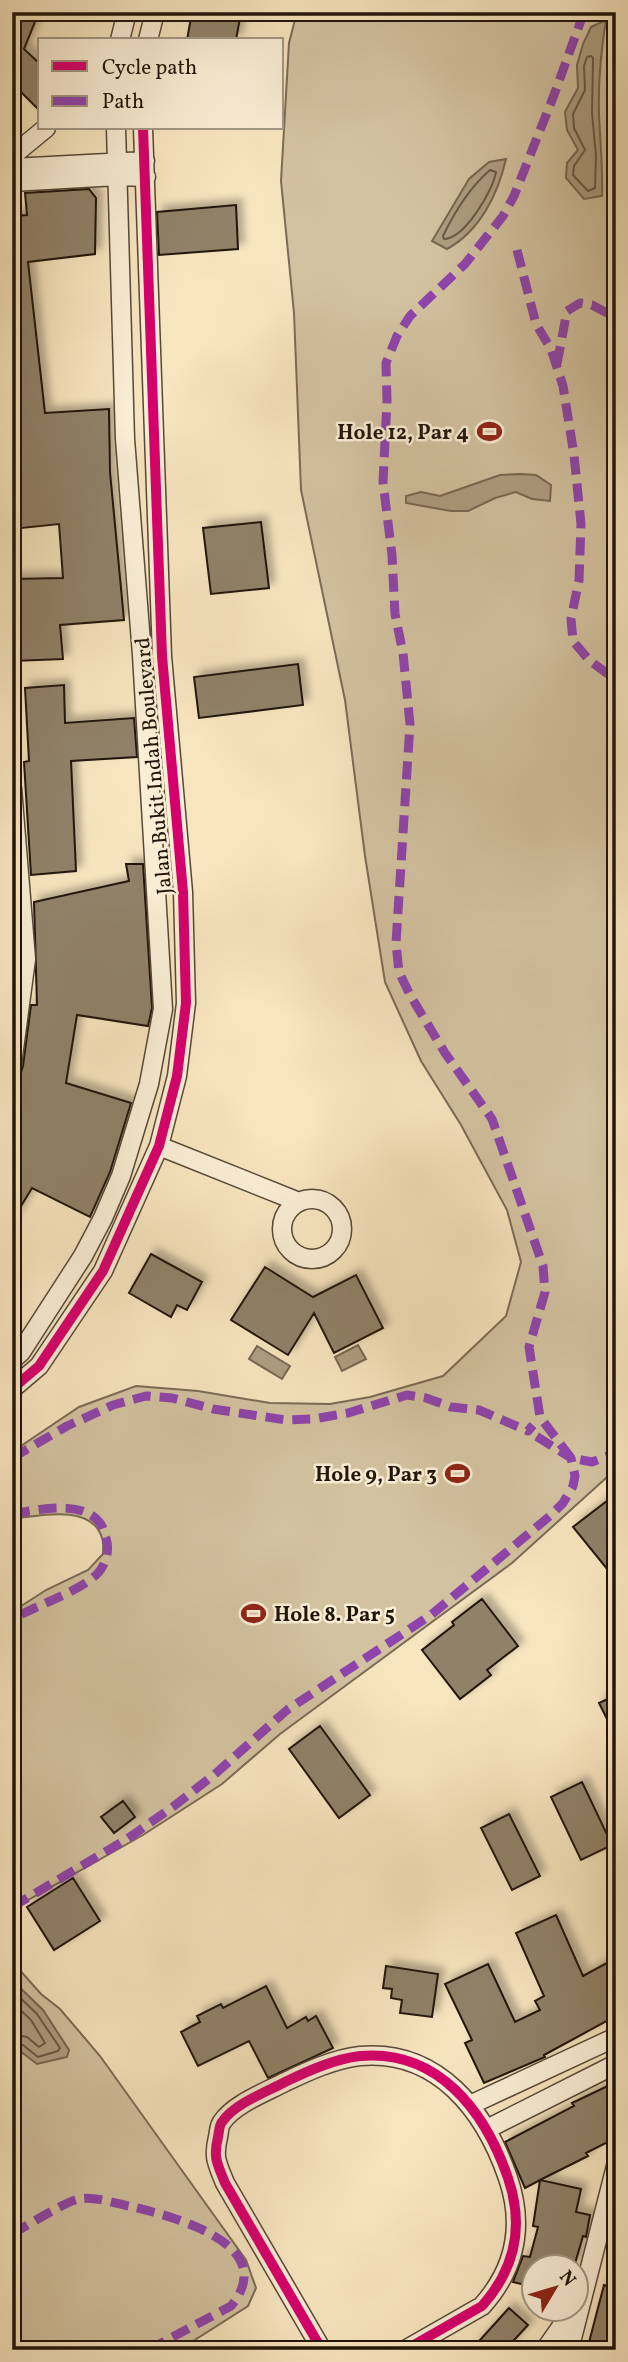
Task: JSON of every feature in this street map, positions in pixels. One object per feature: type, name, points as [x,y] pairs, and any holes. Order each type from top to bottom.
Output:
[{"type":"street","points":[[119,38],[127,12]]},
{"type":"street","points":[[148,38],[155,12]]},
{"type":"street","points":[[12,156],[44,130]]},
{"type":"street","points":[[39,1366],[15,1352],[83,1256],[103,1219],[117,1186],[149,1084],[163,1009],[142,656],[125,439],[116,130]]},
{"type":"street","name":"Jalan Bukit Indah Boulevard","points":[[12,1389],[39,1366],[103,1271],[159,1146],[177,1076],[186,1003],[183,892],[162,656],[143,130]]},
{"type":"street","points":[[12,169],[146,169]]},
{"type":"street","points":[[12,182],[117,169]]},
{"type":"street","points":[[142,656],[162,656]]},
{"type":"street","points":[[12,788],[26,960],[12,1065]]},
{"type":"street","points":[[159,1146],[299,1202]]},
{"type":"street","points":[[470,2105],[616,2037]]},
{"type":"street","points":[[322,2350],[225,2183],[214,2155],[221,2122],[246,2101],[307,2071],[359,2056],[392,2057],[434,2072],[470,2105],[487,2129],[513,2193],[516,2241],[514,2251],[508,2267],[482,2306],[405,2350]]},
{"type":"street","points":[[487,2129],[616,2064]]},
{"type":"street","points":[[590,2257],[616,2166]]},
{"type":"street","points":[[545,2350],[563,2324]]},
{"type":"street","points":[[569,2350],[573,2324]]},
{"type":"shaded area","points":[[297,12],[616,12],[616,1469],[512,1563],[280,1734],[222,1784],[143,1835],[23,1903],[12,1915],[12,1612],[46,1590],[88,1570],[103,1554],[103,1540],[96,1527],[76,1516],[49,1514],[12,1519],[12,1452],[79,1407],[136,1386],[198,1391],[270,1403],[330,1404],[370,1397],[443,1376],[506,1316],[521,1262],[507,1210],[461,1125],[421,1061],[385,982],[365,856],[345,700],[301,490],[294,313],[281,181],[289,43]]},
{"type":"shaded area","points":[[12,1955],[17,1967],[41,1994],[60,2009],[100,2056],[246,2260],[256,2288],[248,2306],[179,2350],[12,2350]]},
{"type":"water","points":[[606,20],[599,90],[602,196],[584,199],[566,178],[567,163],[578,150],[567,130],[565,112],[578,88],[577,65],[583,44],[591,27]]},
{"type":"water","points":[[506,159],[493,198],[469,232],[447,249],[432,241],[469,179],[489,162]]},
{"type":"water","points":[[500,475],[536,475],[551,485],[550,501],[532,499],[516,492],[495,498],[468,511],[451,511],[406,503],[406,496],[421,492],[440,496]]},
{"type":"water","points":[[358,1345],[366,1359],[342,1371],[335,1357]]},
{"type":"water","points":[[257,1346],[290,1366],[282,1379],[249,1359]]},
{"type":"water","points":[[12,1980],[43,2010],[69,2050],[67,2057],[37,2064],[20,2051],[12,2049]]},
{"type":"building","points":[[12,12],[39,12],[24,49],[38,62],[38,109],[12,83]]},
{"type":"building","points":[[192,12],[241,12],[236,38],[187,38]]},
{"type":"building","points":[[89,189],[96,198],[95,254],[28,262],[45,413],[109,409],[110,472],[124,620],[60,625],[63,659],[13,661],[12,579],[63,578],[59,524],[12,529],[12,216],[27,215],[25,193]]},
{"type":"building","points":[[236,205],[238,249],[159,255],[157,212]]},
{"type":"building","points":[[261,522],[269,588],[211,594],[203,528]]},
{"type":"building","points":[[298,664],[303,705],[199,718],[194,677]]},
{"type":"building","points":[[64,685],[65,723],[134,718],[137,757],[71,761],[76,871],[31,875],[24,762],[29,761],[25,688]]},
{"type":"building","points":[[126,864],[143,864],[152,1008],[148,1026],[77,1015],[66,1083],[131,1103],[110,1172],[90,1217],[32,1188],[12,1221],[12,1100],[23,1066],[31,1005],[37,1005],[34,902],[129,881]]},
{"type":"building","points":[[151,1254],[202,1282],[187,1310],[177,1305],[171,1317],[129,1293]]},
{"type":"building","points":[[265,1267],[313,1297],[356,1275],[383,1328],[334,1353],[314,1313],[288,1355],[231,1320]]},
{"type":"building","points":[[616,1494],[616,1580],[573,1527]]},
{"type":"building","points":[[482,1599],[518,1646],[487,1670],[491,1675],[460,1699],[422,1650]]},
{"type":"building","points":[[616,1695],[616,1737],[599,1703]]},
{"type":"building","points":[[320,1726],[370,1795],[339,1818],[289,1749]]},
{"type":"building","points":[[582,1782],[612,1845],[581,1860],[551,1797]]},
{"type":"building","points":[[123,1801],[135,1817],[114,1833],[101,1817]]},
{"type":"building","points":[[509,1814],[540,1876],[512,1890],[481,1828]]},
{"type":"building","points":[[73,1878],[100,1921],[54,1950],[27,1907]]},
{"type":"building","points":[[556,1915],[583,1976],[616,1958],[616,2016],[544,2055],[545,2057],[484,2083],[465,2043],[472,2040],[445,1984],[488,1964],[515,2022],[540,2010],[535,2001],[544,1996],[516,1933]]},
{"type":"building","points":[[386,1966],[438,1974],[432,2017],[400,2013],[402,2000],[391,1998],[392,1989],[383,1988]]},
{"type":"building","points":[[266,1986],[287,2028],[306,2017],[308,2021],[316,2016],[333,2048],[268,2078],[249,2041],[198,2066],[181,2032],[200,2022],[197,2016],[221,2004],[223,2008]]},
{"type":"building","points":[[616,2082],[616,2138],[586,2153],[588,2156],[525,2188],[505,2142],[574,2106],[572,2103]]},
{"type":"building","points":[[540,2180],[581,2189],[576,2212],[590,2215],[586,2237],[583,2236],[578,2254],[531,2254],[538,2227],[533,2226]]},
{"type":"building","points":[[520,2264],[520,2284],[513,2282]]},
{"type":"building","points":[[604,2285],[616,2288],[616,2350],[587,2350]]},
{"type":"building","points":[[509,2308],[520,2318],[520,2324],[528,2325],[505,2350],[471,2350]]},
{"type":"marked path","points":[[584,12],[514,196],[503,216],[465,264],[410,316],[397,336],[386,363],[383,482],[392,555],[395,614],[403,653],[410,724],[396,943],[399,972],[445,1053],[492,1119],[543,1266],[545,1292],[529,1347],[540,1417],[571,1458],[592,1462],[616,1453]]},
{"type":"marked path","points":[[517,250],[536,324],[551,349],[563,386],[574,455],[581,524],[579,580],[571,619],[573,641],[589,660],[616,680]]},
{"type":"marked path","points":[[557,364],[567,311],[580,303],[592,305],[609,314],[616,339]]},
{"type":"marked path","points":[[12,1458],[67,1426],[113,1405],[146,1396],[172,1398],[213,1409],[286,1420],[348,1413],[407,1395],[426,1398],[451,1407],[479,1410],[528,1431],[533,1425]]},
{"type":"marked path","points":[[12,1907],[127,1839],[174,1806],[215,1774],[287,1710],[431,1615],[551,1515],[563,1503],[573,1486],[575,1476],[571,1458],[528,1431]]},
{"type":"marked path","points":[[12,1514],[59,1508],[82,1511],[101,1524],[108,1547],[103,1565],[90,1580],[12,1619]]},
{"type":"marked path","points":[[12,2234],[66,2204],[79,2199],[92,2199],[173,2218],[216,2237],[233,2251],[243,2266],[243,2285],[231,2306],[148,2350]]},
{"type":"cycle path","points":[[12,1389],[39,1366],[103,1271],[159,1146],[177,1076],[186,1003],[183,892],[162,656],[143,130]]},
{"type":"cycle path","points":[[322,2350],[225,2183],[216,2150],[221,2123],[242,2104],[312,2070],[360,2056],[388,2056],[413,2063],[435,2074],[455,2089],[472,2108],[486,2130],[498,2153],[513,2195],[516,2229],[514,2245],[503,2277],[494,2292],[482,2306],[405,2350]]},
{"type":"place","name":"Hole 12, Par 4","points":[[489,432]]},
{"type":"place","name":"Hole 9, Par 3","points":[[457,1474]]},
{"type":"place","name":"Hole 8. Par 5","points":[[254,1614]]}]
